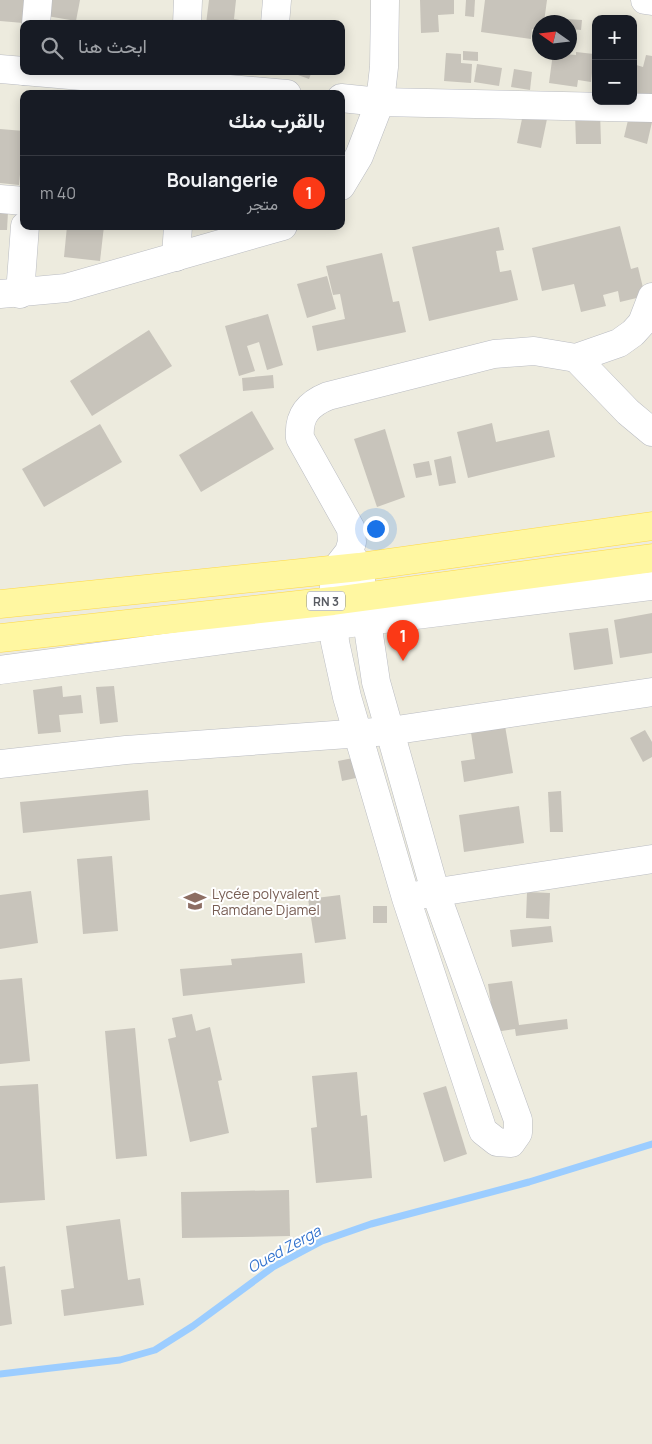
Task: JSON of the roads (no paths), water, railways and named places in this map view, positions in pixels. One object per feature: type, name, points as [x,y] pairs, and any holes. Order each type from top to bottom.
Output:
[{"type":"main road","name":"RN 3","points":[[0,604],[652,526]]},
{"type":"main road","name":"RN 3","points":[[0,638],[334,613],[652,558]]},
{"type":"street","points":[[36,20],[38,0]]},
{"type":"street","points":[[187,20],[188,0]]},
{"type":"street","points":[[275,20],[276,0]]},
{"type":"street","points":[[345,179],[359,156],[380,102],[384,67],[386,0]]},
{"type":"street","points":[[646,0],[652,0]]},
{"type":"street","points":[[0,69],[20,74]]},
{"type":"street","points":[[29,76],[277,86]]},
{"type":"street","points":[[345,98],[380,102],[652,108]]},
{"type":"street","points":[[0,199],[20,201]]},
{"type":"street","points":[[24,230],[10,294],[66,288],[269,230]]},
{"type":"street","points":[[176,257],[178,230]]},
{"type":"street","points":[[347,563],[364,609],[376,682],[435,890],[518,1120],[518,1133],[511,1143],[497,1142],[484,1131],[406,898],[341,669],[334,613],[352,542],[351,529],[300,438],[299,426],[304,412],[314,402],[328,396],[494,354],[534,352],[576,358],[619,343],[633,333],[642,323],[652,297]]},
{"type":"street","points":[[607,389],[619,343]]},
{"type":"street","points":[[576,358],[628,412],[652,432]]},
{"type":"street","points":[[364,609],[652,586]]},
{"type":"street","points":[[0,670],[334,613]]},
{"type":"street","points":[[0,764],[126,750],[390,731],[652,692]]},
{"type":"street","points":[[406,898],[435,890],[652,859]]},
{"type":"street","points":[[461,1063],[494,1053]]},
{"type":"waterway","name":"Oued Zerga","points":[[0,1374],[120,1360],[155,1350],[193,1326],[273,1267],[322,1241],[371,1224],[529,1182],[652,1144]]},
{"type":"place","name":"Boulangerie","points":[[403,661]]},
{"type":"place","name":"Lycée polyvalent Ramdane Djamel","points":[[195,901]]}]
